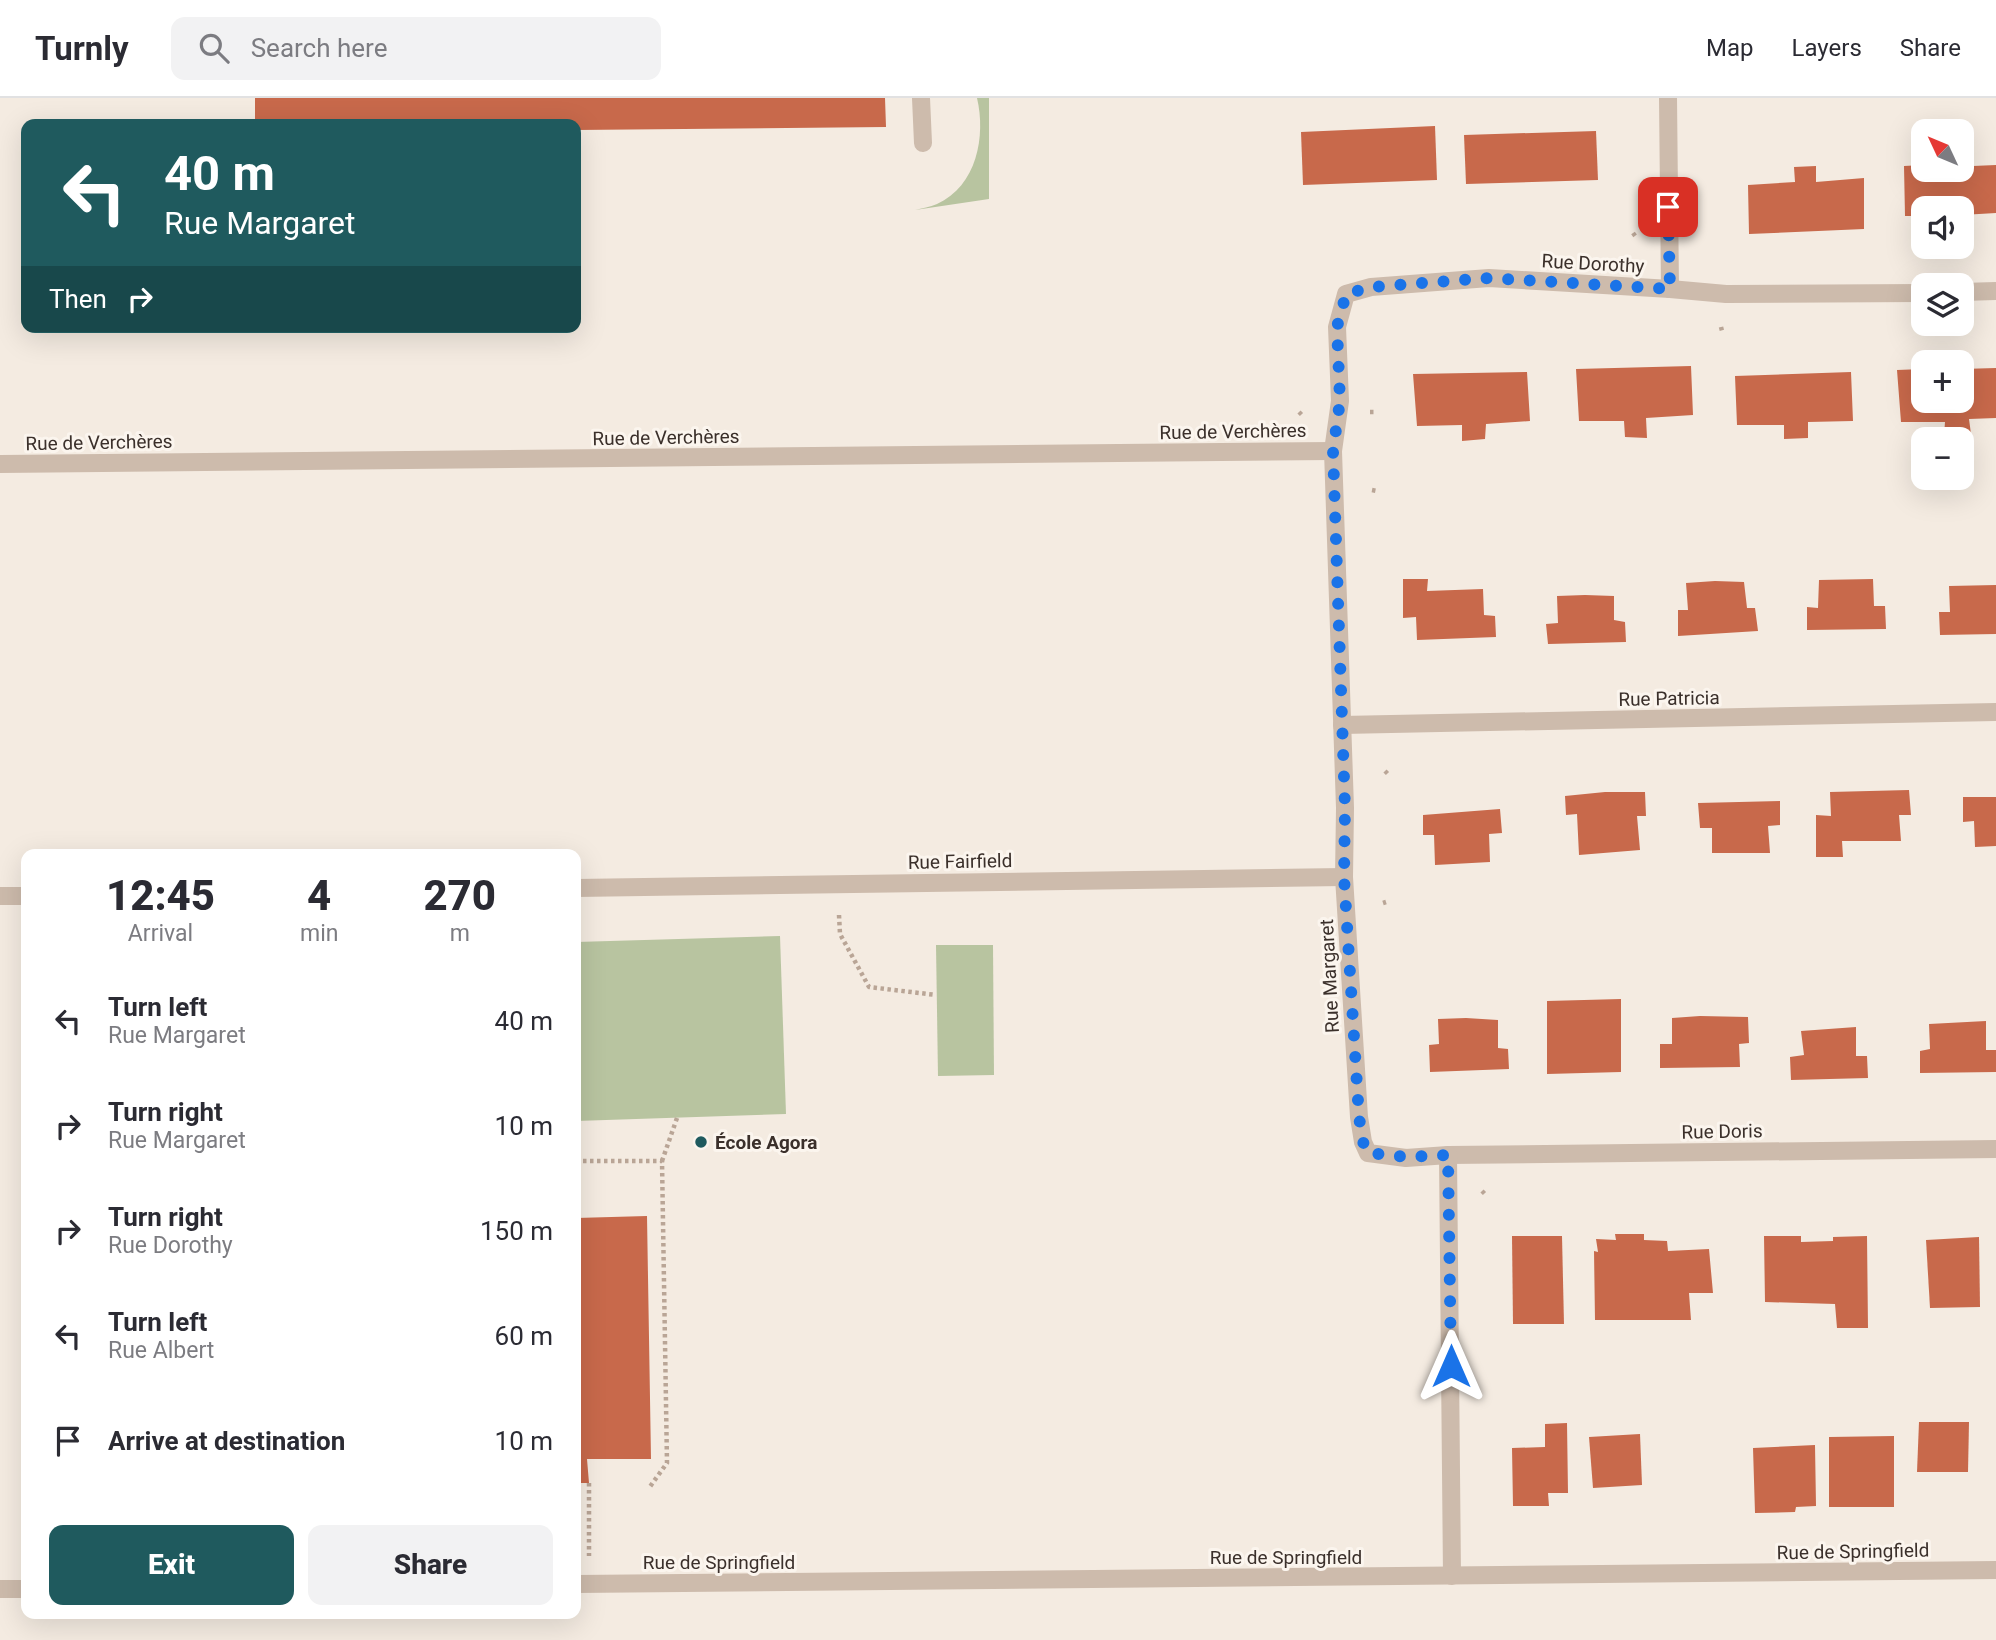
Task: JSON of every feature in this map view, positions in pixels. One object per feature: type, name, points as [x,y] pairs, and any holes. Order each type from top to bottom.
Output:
[{"type":"street","points":[[921,98],[923,143]]},
{"type":"street","points":[[1668,98],[1670,289]]},
{"type":"street","name":"Rue Dorothy","points":[[1346,294],[1371,287],[1489,278],[1726,294],[1911,293]]},
{"type":"street","points":[[1974,292],[1996,291]]},
{"type":"street","name":"Rue Margaret","points":[[1346,294],[1337,327],[1340,401],[1333,451],[1344,877],[1359,1117],[1363,1142],[1368,1153],[1406,1157],[1448,1155]]},
{"type":"street","name":"Rue de Verchères","points":[[0,464],[1333,451]]},
{"type":"street","name":"Rue Patricia","points":[[1342,726],[1996,712]]},
{"type":"street","name":"Rue Fairfield","points":[[581,888],[1344,877]]},
{"type":"street","points":[[0,896],[21,896]]},
{"type":"street","name":"Rue Doris","points":[[1448,1155],[1996,1149]]},
{"type":"street","points":[[1448,1155],[1452,1576]]},
{"type":"street","name":"Rue de Springfield","points":[[581,1584],[1996,1570]]},
{"type":"street","points":[[0,1589],[21,1589]]},
{"type":"path","points":[[839,915],[840,934],[869,987],[936,995]]},
{"type":"path","points":[[649,1488],[667,1463],[662,1161],[677,1118]]},
{"type":"path","points":[[581,1161],[662,1161]]},
{"type":"path","points":[[589,1483],[589,1564]]},
{"type":"green space","points":[[977,98],[989,98],[989,199],[915,210],[937,204],[951,196],[970,173],[979,143],[980,113]]},
{"type":"green space","points":[[780,936],[786,1114],[581,1121],[581,942]]},
{"type":"green space","points":[[936,945],[993,945],[994,1075],[938,1076]]},
{"type":"building","points":[[255,98],[885,98],[886,127],[581,130],[581,119],[255,119]]},
{"type":"building","points":[[1435,126],[1437,180],[1303,185],[1301,132]]},
{"type":"building","points":[[1596,131],[1598,180],[1466,184],[1464,135]]},
{"type":"building","points":[[1996,165],[1996,213],[1974,214],[1974,196],[1911,196],[1911,216],[1905,216],[1904,166],[1911,166],[1911,182],[1974,182],[1974,166]]},
{"type":"building","points":[[1816,166],[1816,182],[1864,178],[1864,229],[1749,234],[1748,185],[1795,182],[1794,167]]},
{"type":"building","points":[[1691,366],[1693,415],[1646,418],[1647,438],[1625,437],[1624,421],[1579,421],[1576,369]]},
{"type":"building","points":[[1996,368],[1996,418],[1969,419],[1970,427],[1945,427],[1945,422],[1901,422],[1897,370],[1911,369],[1911,413],[1974,413],[1974,369]]},
{"type":"building","points":[[1527,372],[1530,421],[1486,424],[1485,439],[1462,441],[1462,425],[1417,426],[1413,374]]},
{"type":"building","points":[[1851,372],[1853,421],[1808,422],[1808,438],[1784,439],[1784,425],[1737,425],[1735,376]]},
{"type":"building","points":[[1403,579],[1428,579],[1427,591],[1483,589],[1484,615],[1495,616],[1496,637],[1417,640],[1416,617],[1403,618]]},
{"type":"building","points":[[1873,579],[1874,606],[1885,606],[1886,629],[1807,630],[1807,607],[1818,608],[1819,580]]},
{"type":"building","points":[[1744,582],[1747,608],[1755,608],[1758,631],[1678,636],[1678,610],[1688,610],[1686,583]]},
{"type":"building","points":[[1996,585],[1996,634],[1940,635],[1939,612],[1950,612],[1949,586]]},
{"type":"building","points":[[1557,596],[1614,596],[1614,620],[1625,622],[1626,642],[1548,644],[1546,624],[1558,623]]},
{"type":"building","points":[[1909,790],[1911,815],[1899,815],[1901,841],[1842,841],[1843,857],[1816,857],[1816,815],[1831,816],[1830,792]]},
{"type":"building","points":[[1645,792],[1646,816],[1637,816],[1640,850],[1579,855],[1577,814],[1566,815],[1565,796]]},
{"type":"building","points":[[1963,797],[1996,797],[1996,846],[1975,847],[1974,821],[1963,822]]},
{"type":"building","points":[[1780,801],[1780,825],[1768,826],[1770,853],[1712,853],[1712,828],[1700,828],[1698,803]]},
{"type":"building","points":[[1500,809],[1502,833],[1489,834],[1490,862],[1435,865],[1434,835],[1423,835],[1423,815]]},
{"type":"building","points":[[1621,999],[1621,1072],[1547,1074],[1547,1001]]},
{"type":"building","points":[[1748,1017],[1749,1043],[1739,1044],[1740,1067],[1660,1068],[1660,1044],[1672,1044],[1672,1018]]},
{"type":"building","points":[[1438,1019],[1498,1020],[1498,1048],[1508,1049],[1509,1069],[1430,1072],[1429,1045],[1439,1044]]},
{"type":"building","points":[[1986,1021],[1986,1050],[1996,1050],[1996,1072],[1920,1073],[1920,1051],[1930,1049],[1929,1024]]},
{"type":"building","points":[[1856,1027],[1856,1056],[1867,1056],[1868,1078],[1791,1080],[1790,1057],[1804,1055],[1801,1031]]},
{"type":"building","points":[[647,1216],[651,1459],[587,1459],[589,1483],[581,1483],[581,1218]]},
{"type":"building","points":[[1615,1234],[1644,1234],[1644,1240],[1667,1241],[1668,1251],[1709,1249],[1713,1293],[1689,1293],[1691,1320],[1595,1320],[1594,1251],[1598,1252],[1596,1239],[1616,1240]]},
{"type":"building","points":[[1512,1236],[1562,1236],[1564,1324],[1513,1324]]},
{"type":"building","points":[[1764,1236],[1801,1236],[1801,1242],[1867,1236],[1868,1328],[1837,1328],[1835,1304],[1765,1302]]},
{"type":"building","points":[[1979,1237],[1980,1307],[1930,1308],[1926,1240]]},
{"type":"building","points":[[1919,1422],[1969,1422],[1968,1472],[1917,1472]]},
{"type":"building","points":[[1567,1423],[1568,1493],[1548,1493],[1549,1506],[1513,1506],[1512,1448],[1545,1447],[1545,1424]]},
{"type":"building","points":[[1640,1434],[1642,1485],[1593,1488],[1589,1437]]},
{"type":"building","points":[[1894,1436],[1894,1507],[1829,1507],[1829,1437]]},
{"type":"building","points":[[1815,1445],[1816,1506],[1796,1507],[1795,1512],[1755,1513],[1753,1448]]},
{"type":"place","name":"École Agora","points":[[701,1142]]},
{"type":"route","points":[[1451,1366],[1448,1155],[1406,1157],[1368,1153],[1363,1142],[1359,1117],[1344,877],[1345,808],[1333,451],[1340,401],[1337,327],[1346,294],[1371,287],[1489,278],[1670,289],[1668,207]]}]
